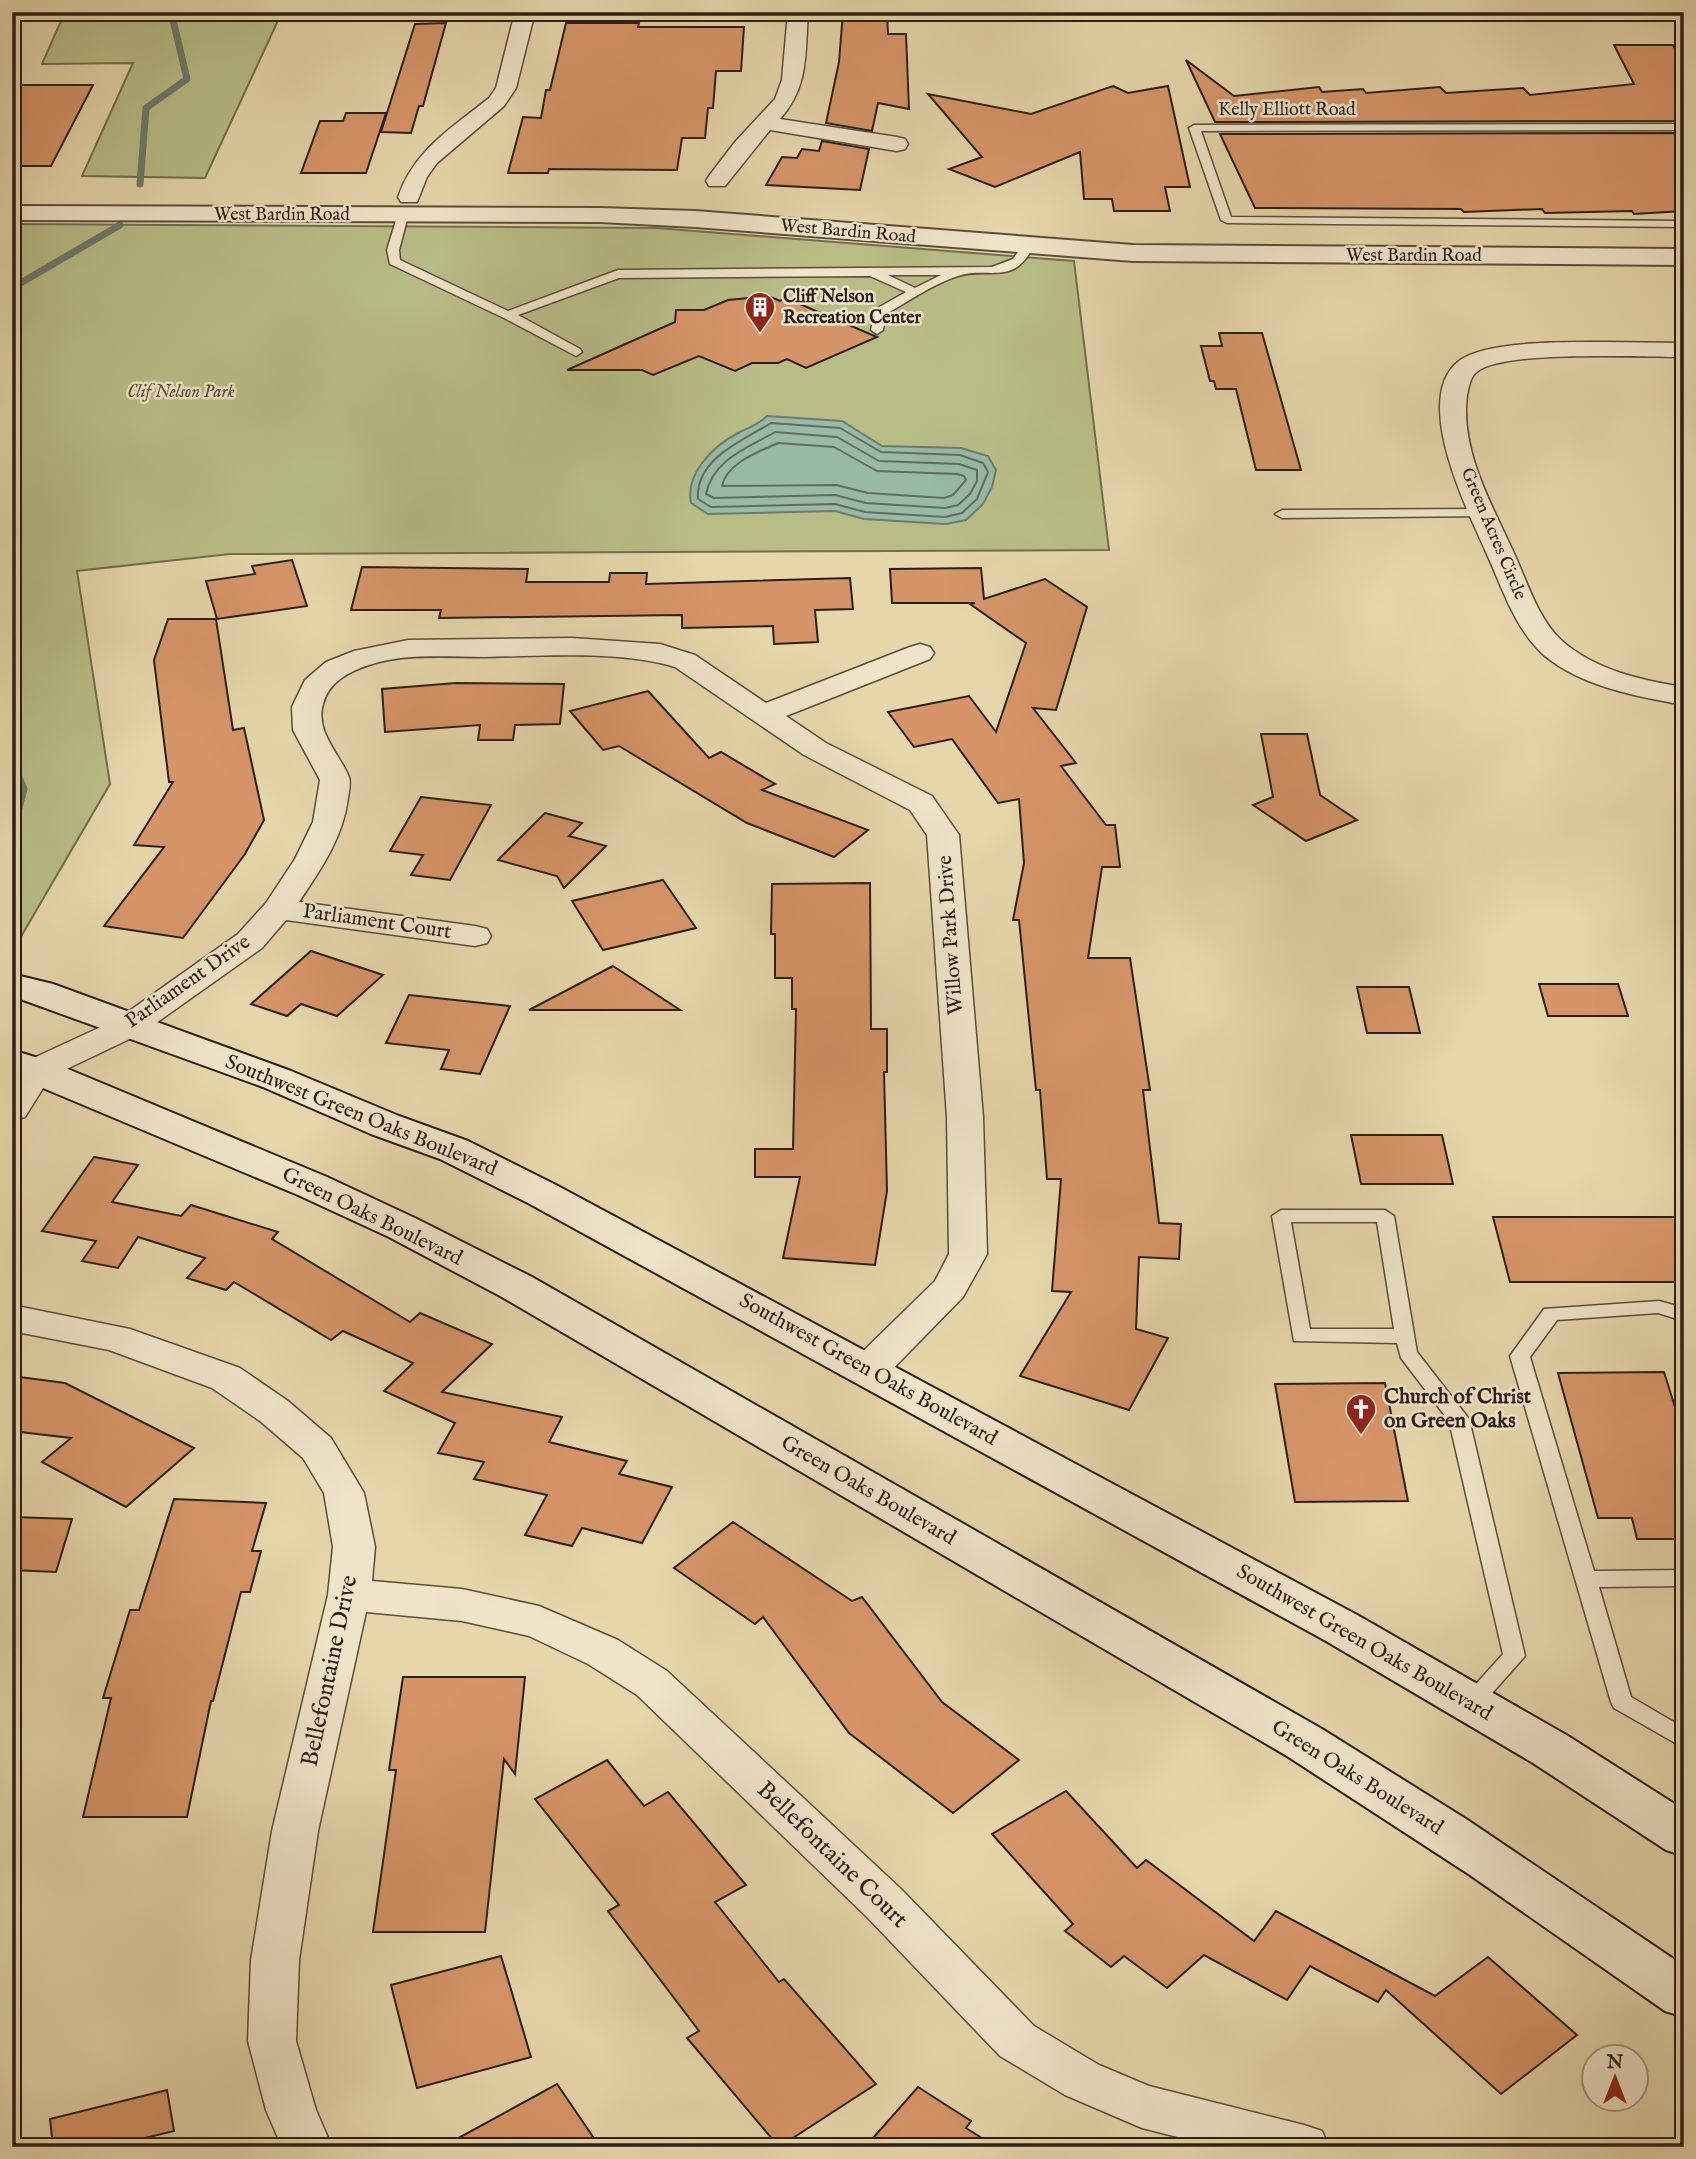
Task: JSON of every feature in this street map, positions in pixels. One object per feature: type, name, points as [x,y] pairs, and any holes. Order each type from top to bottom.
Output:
[{"type":"street","points":[[406,206],[416,177],[429,158],[497,102],[506,88],[525,12]]},
{"type":"street","points":[[717,181],[743,147],[785,101],[792,80],[799,12]]},
{"type":"street","points":[[767,123],[898,144]]},
{"type":"street","name":"West Bardin Road","points":[[12,195],[73,205]]},
{"type":"street","name":"West Bardin Road","points":[[207,205],[354,197],[406,206],[472,197],[701,200],[1031,238],[1133,253],[1684,257]]},
{"type":"street","name":"West Bardin Road","points":[[12,213],[73,205],[406,206],[1031,238],[1684,237]]},
{"type":"street","name":"Green Acres Circle","points":[[1684,350],[1602,349],[1525,353],[1490,358],[1468,365],[1456,383],[1452,400],[1463,468],[1525,608],[1541,635],[1563,656],[1600,675],[1645,689],[1684,696]]},
{"type":"street","name":"Willow Park Drive","points":[[323,664],[408,649],[572,647],[660,653],[685,661],[816,749],[921,803],[943,835],[965,1117],[968,1254],[950,1288],[868,1370]]},
{"type":"street","points":[[764,714],[920,653]]},
{"type":"street","name":"Parliament Drive","points":[[25,1066],[130,1026],[250,941],[278,909],[311,859],[329,822],[335,780],[308,730],[307,706],[323,664]]},
{"type":"street","name":"Parliament Court","points":[[278,909],[475,936]]},
{"type":"street","name":"Southwest Green Oaks Boulevard","points":[[12,985],[40,992],[277,1079],[385,1125],[454,1150],[590,1220],[1276,1591],[1470,1703],[1638,1804],[1684,1836]]},
{"type":"street","points":[[12,1108],[25,1066]]},
{"type":"street","name":"Green Oaks Boulevard","points":[[25,1066],[262,1164],[394,1224],[535,1299],[821,1465],[1125,1636],[1367,1782],[1513,1875],[1684,1995]]},
{"type":"street","name":"Bellefontaine Drive","points":[[12,1318],[116,1338],[226,1378],[274,1410],[317,1448],[344,1493],[354,1547],[349,1595],[295,1831],[275,1960],[272,2040],[290,2110],[307,2147]]},
{"type":"street","name":"Bellefontaine Court","points":[[349,1595],[462,1605],[539,1622],[603,1652],[652,1683],[884,1903],[1017,2040],[1082,2080],[1142,2106],[1304,2147]]},
{"type":"lane","name":"Kelly Elliott Road","points":[[1684,127],[1194,128],[1227,220],[1684,224]]},
{"type":"lane","points":[[406,206],[393,250],[394,262],[508,315],[576,352]]},
{"type":"lane","points":[[508,315],[618,274],[959,271],[1009,268],[1021,261],[1031,238]]},
{"type":"lane","points":[[868,271],[915,292]]},
{"type":"lane","points":[[877,330],[880,312],[959,271]]},
{"type":"lane","points":[[1282,514],[1483,513]]},
{"type":"lane","points":[[1406,1336],[1301,1336],[1281,1216],[1385,1216],[1406,1336],[1408,1353],[1459,1419],[1514,1656],[1470,1703]]},
{"type":"lane","points":[[1684,1315],[1660,1307],[1551,1314],[1520,1356],[1622,1702],[1684,1738]]},
{"type":"lane","points":[[1586,1579],[1684,1578]]},
{"type":"green space","points":[[65,12],[282,12],[205,178],[82,176],[133,63],[42,64]]},
{"type":"green space","name":"Clif Nelson Park","points":[[12,224],[657,228],[1074,261],[1109,550],[230,554],[77,571],[110,784],[12,952]]},
{"type":"water","points":[[767,416],[842,421],[882,446],[961,448],[988,456],[996,470],[992,487],[983,504],[966,520],[946,524],[864,519],[835,511],[708,514],[691,503],[692,482],[703,462],[719,445]]},
{"type":"building","points":[[843,12],[887,12],[888,34],[906,34],[909,109],[878,103],[872,131],[826,123],[839,62]]},
{"type":"building","points":[[446,23],[423,106],[419,106],[411,133],[381,132],[415,24]]},
{"type":"building","points":[[566,23],[639,23],[638,27],[744,27],[741,71],[716,71],[713,108],[708,108],[705,138],[682,138],[677,170],[549,169],[548,173],[508,173],[523,117],[541,118],[546,90],[550,90]]},
{"type":"building","points":[[1614,45],[1673,45],[1684,65],[1684,121],[1215,122],[1186,60],[1234,96],[1319,87],[1322,92],[1363,89],[1366,93],[1440,87],[1446,93],[1523,88],[1530,95],[1634,84]]},
{"type":"building","points":[[12,85],[93,85],[51,166],[12,166]]},
{"type":"building","points":[[1113,86],[1128,93],[1168,86],[1190,187],[1165,187],[1170,211],[1114,211],[1112,199],[1084,199],[1080,152],[995,187],[949,169],[982,157],[928,94],[1031,114]]},
{"type":"building","points":[[346,113],[386,113],[366,173],[301,173],[320,121],[343,121]]},
{"type":"building","points":[[1684,133],[1684,211],[1634,214],[1632,211],[1545,213],[1542,209],[1464,212],[1461,209],[1255,208],[1220,134]]},
{"type":"building","points":[[822,141],[869,149],[860,190],[766,185],[782,157],[797,158],[802,149],[819,151]]},
{"type":"building","name":"Cliff Nelson Recreation Center","points":[[768,296],[780,301],[786,298],[877,337],[806,368],[787,359],[778,363],[752,363],[735,371],[699,356],[653,375],[642,370],[567,370],[675,322],[676,310],[704,310],[728,300]]},
{"type":"building","points":[[1219,333],[1262,333],[1301,470],[1256,470],[1236,389],[1216,389],[1214,381],[1210,381],[1201,346],[1222,346]]},
{"type":"building","points":[[292,560],[307,606],[217,619],[206,581],[255,574],[252,566]]},
{"type":"building","points":[[362,567],[528,569],[526,582],[609,582],[610,573],[647,573],[646,584],[850,578],[853,609],[815,610],[818,642],[774,644],[773,626],[682,628],[682,615],[439,618],[441,610],[351,610]]},
{"type":"building","points":[[981,568],[984,599],[1045,579],[1087,607],[1056,710],[1033,708],[1076,763],[1061,766],[1106,825],[1115,825],[1120,867],[1102,867],[1088,958],[1130,958],[1150,1090],[1143,1090],[1159,1223],[1181,1224],[1179,1259],[1139,1257],[1136,1329],[1168,1338],[1129,1410],[1020,1376],[1071,1292],[1052,1291],[1061,1179],[1047,1179],[1040,1090],[1036,1090],[1019,920],[1013,920],[1024,863],[1019,799],[998,803],[952,739],[914,747],[888,712],[969,696],[996,732],[1026,643],[970,604],[975,603],[892,603],[890,569]]},
{"type":"building","points":[[168,619],[216,619],[233,730],[244,728],[264,820],[245,854],[183,938],[104,926],[164,847],[134,845],[173,782],[169,782],[154,660]]},
{"type":"building","points":[[456,683],[564,684],[560,724],[515,725],[513,740],[478,740],[480,725],[385,732],[382,689]]},
{"type":"building","points":[[648,691],[709,758],[721,752],[775,784],[762,790],[868,830],[834,857],[747,823],[619,746],[603,750],[570,711]]},
{"type":"building","points":[[1261,734],[1307,734],[1320,795],[1357,820],[1306,841],[1253,805],[1273,797]]},
{"type":"building","points":[[421,797],[491,805],[450,880],[411,875],[423,855],[390,851]]},
{"type":"building","points":[[545,813],[582,823],[569,836],[606,846],[564,888],[557,876],[498,860]]},
{"type":"building","points":[[663,880],[696,928],[603,950],[572,901]]},
{"type":"building","points":[[870,883],[871,1029],[887,1029],[887,1072],[884,1072],[887,1191],[875,1265],[783,1258],[800,1177],[755,1177],[755,1149],[793,1149],[796,1009],[792,1009],[792,978],[775,978],[775,934],[771,934],[772,884]]},
{"type":"building","points":[[311,951],[383,975],[337,1016],[301,1004],[287,1016],[251,1004]]},
{"type":"building","points":[[613,966],[680,1010],[529,1010]]},
{"type":"building","points":[[1539,984],[1618,984],[1628,1016],[1548,1016]]},
{"type":"building","points":[[1357,987],[1409,987],[1420,1033],[1367,1033]]},
{"type":"building","points":[[409,995],[510,1006],[480,1074],[441,1069],[449,1050],[386,1043]]},
{"type":"building","points":[[1351,1135],[1442,1135],[1453,1184],[1361,1184]]},
{"type":"building","points":[[94,1157],[138,1165],[112,1202],[181,1216],[191,1205],[278,1232],[272,1239],[410,1322],[420,1313],[492,1344],[442,1392],[562,1417],[549,1442],[627,1461],[619,1474],[672,1487],[642,1543],[582,1528],[572,1546],[525,1535],[547,1495],[474,1479],[484,1462],[438,1453],[455,1423],[384,1391],[413,1363],[343,1331],[331,1340],[234,1282],[226,1290],[187,1278],[205,1258],[138,1237],[118,1268],[82,1261],[96,1241],[42,1231]]},
{"type":"building","points":[[1493,1217],[1684,1217],[1684,1282],[1510,1282]]},
{"type":"building","points":[[1664,1372],[1684,1436],[1684,1539],[1637,1539],[1632,1518],[1598,1518],[1558,1373]]},
{"type":"building","points":[[12,1376],[65,1383],[194,1448],[126,1507],[42,1462],[71,1438],[12,1431]]},
{"type":"building","name":"Church of Christ on Green Oaks","points":[[1385,1383],[1408,1501],[1295,1502],[1275,1384]]},
{"type":"building","points":[[174,1499],[266,1503],[252,1551],[261,1551],[250,1592],[241,1592],[211,1701],[187,1817],[83,1817],[111,1698],[103,1698],[130,1610],[139,1610]]},
{"type":"building","points":[[12,1517],[72,1519],[56,1572],[12,1570]]},
{"type":"building","points":[[733,1522],[852,1601],[862,1597],[942,1702],[1019,1760],[953,1813],[849,1733],[763,1617],[755,1624],[674,1568]]},
{"type":"building","points":[[403,1677],[525,1677],[515,1774],[504,1759],[485,1932],[373,1932],[396,1770],[389,1770]]},
{"type":"building","points":[[607,1760],[644,1806],[668,1792],[746,1885],[715,1902],[779,1982],[784,1979],[876,2084],[779,2147],[687,2038],[699,2031],[608,1911],[619,1905],[535,1799]]},
{"type":"building","points":[[1066,1791],[1137,1868],[1146,1860],[1254,1941],[1276,1911],[1435,1996],[1488,1957],[1577,2035],[1501,2094],[1386,1990],[1378,2002],[1310,1966],[1287,2000],[1204,1955],[1167,1988],[1124,1956],[1111,1967],[1065,1931],[1073,1924],[992,1834]]},
{"type":"building","points":[[501,1956],[531,2057],[417,2088],[391,1985]]},
{"type":"building","points":[[557,2084],[600,2147],[442,2147],[539,2094]]},
{"type":"building","points":[[918,2087],[971,2121],[966,2128],[996,2147],[865,2147]]},
{"type":"building","points":[[167,2090],[174,2131],[145,2138],[146,2147],[53,2147],[50,2119]]},
{"type":"waterway","points":[[140,184],[146,108],[187,79],[173,20],[183,12]]},
{"type":"waterway","points":[[12,288],[120,225]]},
{"type":"waterway","points":[[12,764],[23,789],[12,830]]},
{"type":"place","name":"Cliff Nelson Recreation Center","points":[[760,334]]},
{"type":"place","name":"Church of Christ on Green Oaks","points":[[1361,1436]]}]
